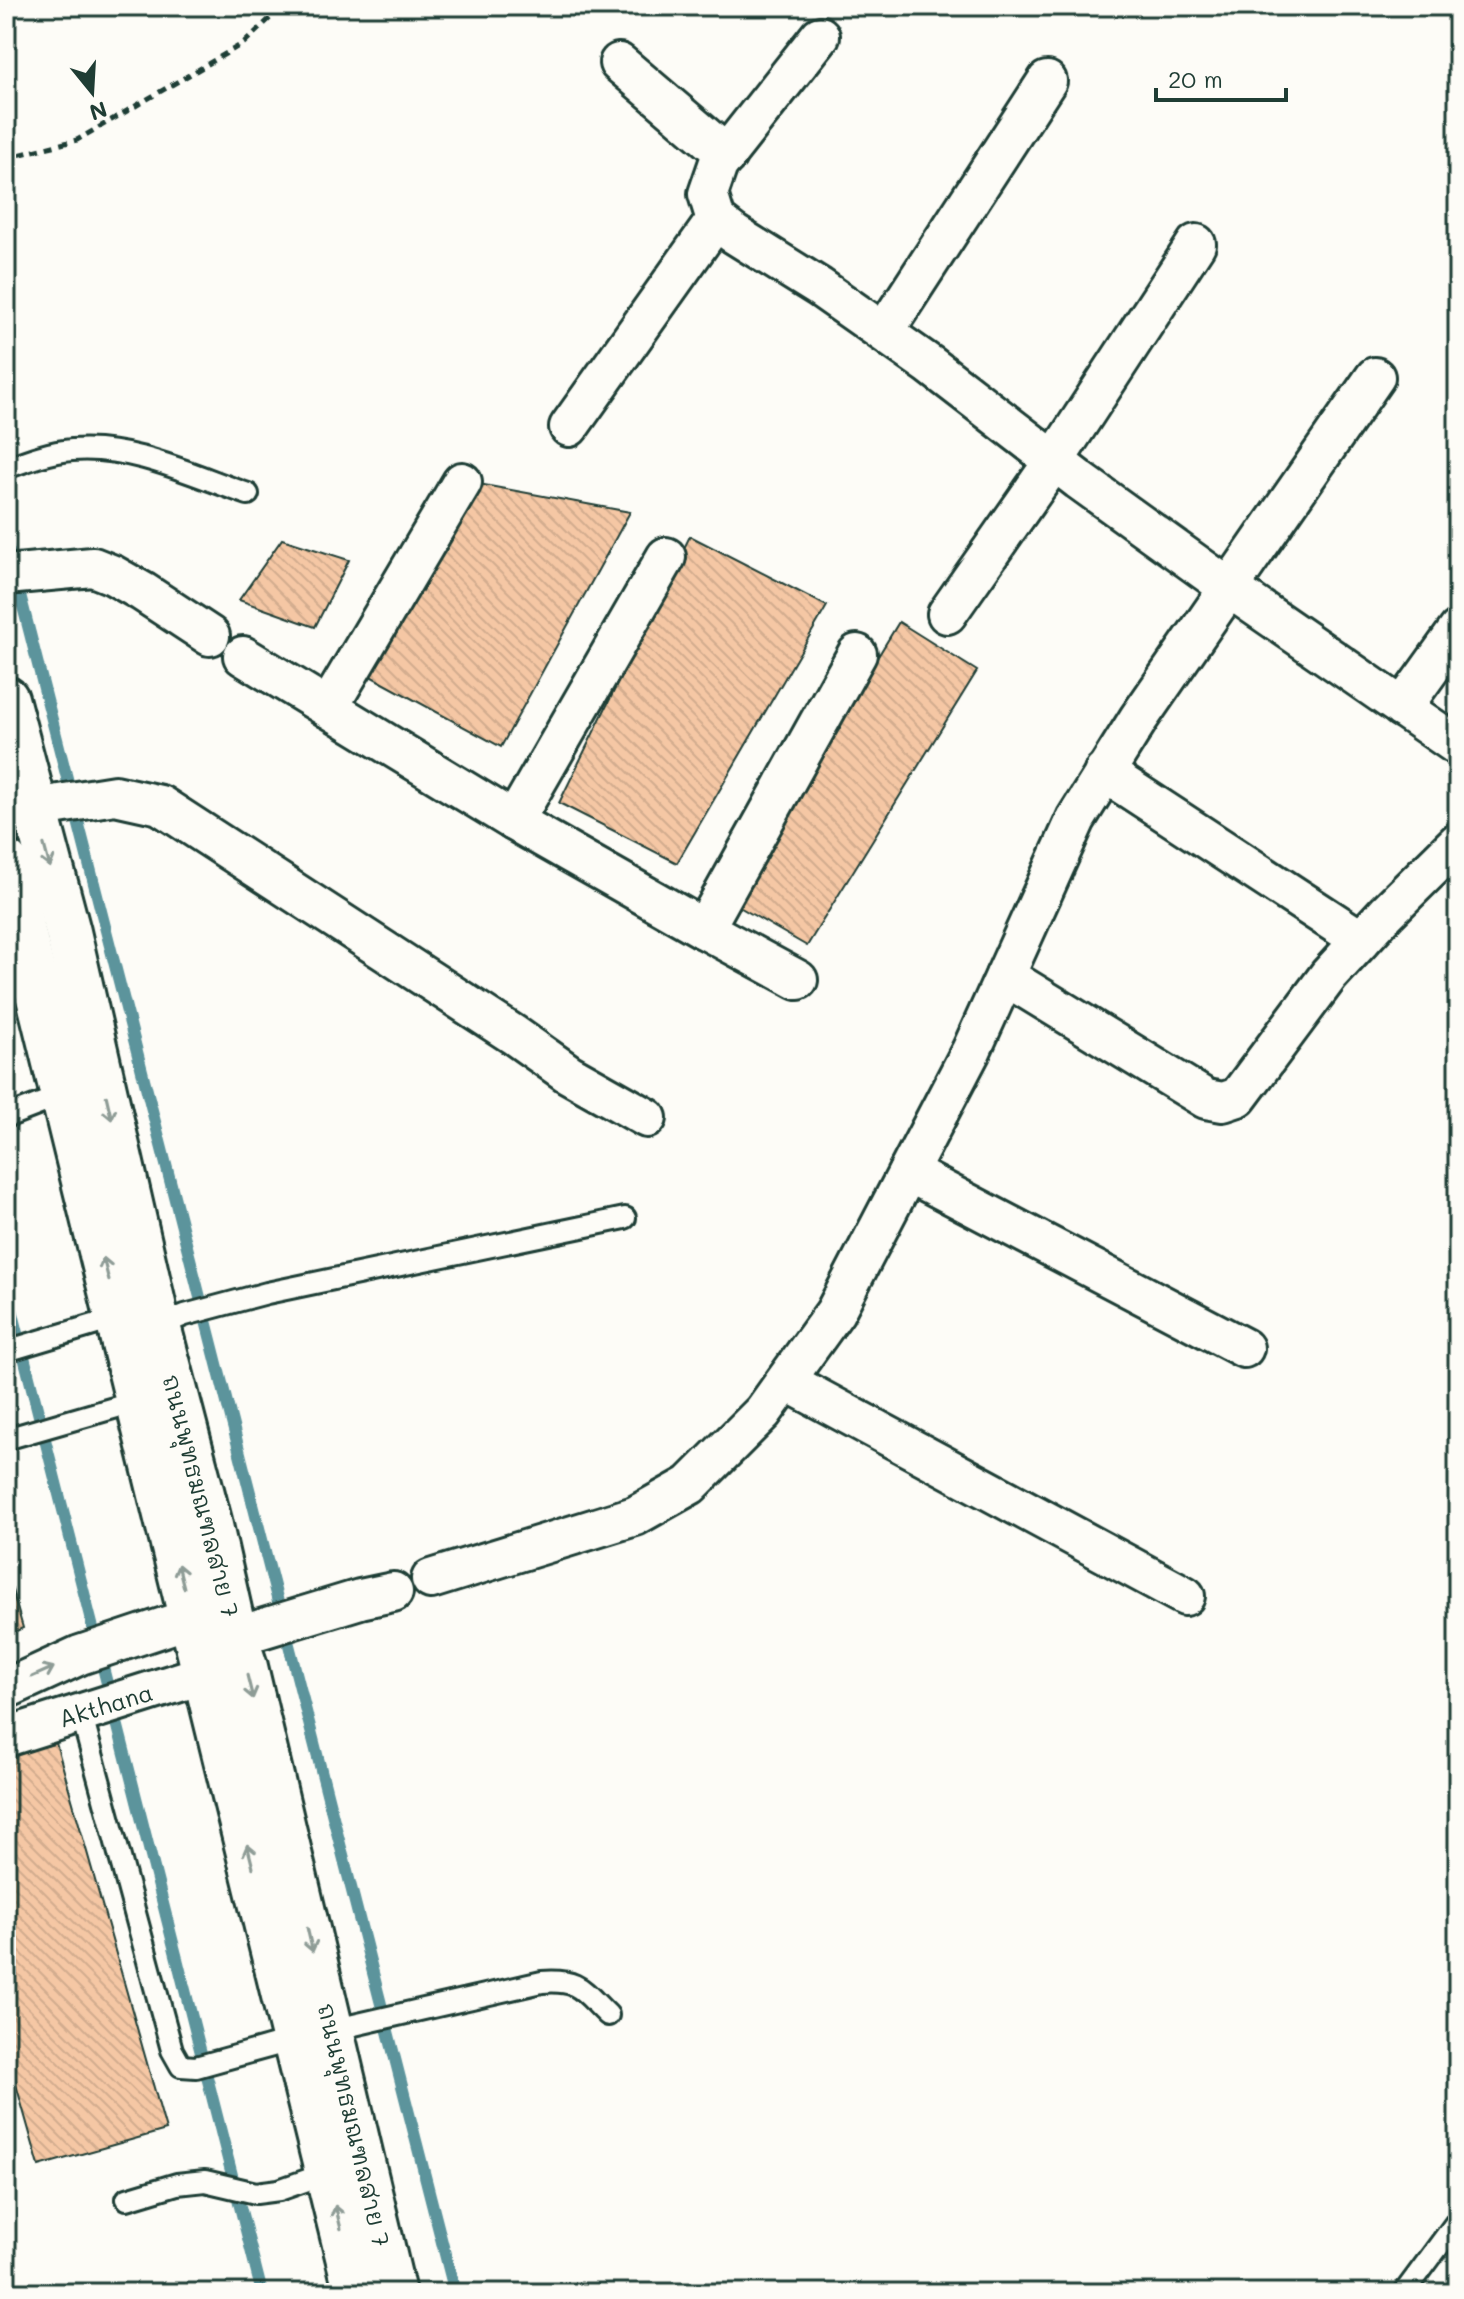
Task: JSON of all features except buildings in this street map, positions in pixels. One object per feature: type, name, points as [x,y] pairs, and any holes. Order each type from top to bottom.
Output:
[{"type":"main road","name":"ถนนพุทธมณฑลสาย 7","points":[[6,699],[42,807],[68,932],[138,1321],[138,1401],[205,1674],[313,2035],[327,2173],[358,2290]]},
{"type":"main road","name":"ถนนพุทธมณฑลสาย 7","points":[[6,863],[63,1095],[138,1321],[250,1632],[248,1681],[358,2290]]},
{"type":"street","points":[[820,36],[718,165],[708,194],[716,220],[884,332],[1229,588],[1458,746]]},
{"type":"street","points":[[619,63],[727,155]]},
{"type":"street","points":[[884,332],[1047,81]]},
{"type":"street","points":[[569,427],[716,220]]},
{"type":"street","points":[[947,614],[1054,461],[1196,244]]},
{"type":"street","points":[[431,1579],[635,1516],[690,1485],[763,1412],[835,1312],[971,1051],[1076,819],[1139,718],[1375,377]]},
{"type":"street","points":[[328,708],[462,482]]},
{"type":"street","points":[[514,821],[666,557]]},
{"type":"street","points":[[6,575],[93,567],[143,592],[210,636]]},
{"type":"street","points":[[1402,708],[1458,630]]},
{"type":"street","points":[[704,929],[857,654]]},
{"type":"street","points":[[243,656],[514,821],[798,980]]},
{"type":"street","points":[[1104,772],[1361,940]]},
{"type":"street","points":[[42,807],[115,795],[160,805],[569,1074],[647,1118]]},
{"type":"street","points":[[1005,976],[1206,1099],[1223,1102],[1238,1097],[1329,975],[1458,842]]},
{"type":"street","points":[[908,1172],[1244,1348]]},
{"type":"street","points":[[786,1381],[1185,1596]]},
{"type":"street","points":[[250,1632],[377,1596]]},
{"type":"street","points":[[6,1689],[80,1655],[191,1618]]},
{"type":"street","name":"Akthana","points":[[6,1737],[205,1674]]},
{"type":"lane","points":[[6,468],[43,454],[101,450],[151,460],[248,494]]},
{"type":"lane","points":[[6,1117],[63,1095]]},
{"type":"lane","points":[[6,1351],[625,1218]]},
{"type":"lane","points":[[6,1439],[138,1401]]},
{"type":"lane","points":[[91,1710],[172,2050],[181,2066],[196,2067],[313,2035],[542,1982],[562,1981],[576,1985],[608,2015]]},
{"type":"lane","points":[[127,2199],[177,2184],[205,2181],[256,2193],[279,2190],[327,2173]]},
{"type":"lane","points":[[1404,2293],[1458,2220]]},
{"type":"path","points":[[6,158],[77,140],[244,43],[283,6]]},
{"type":"waterway","points":[[6,540],[455,2293]]},
{"type":"waterway","points":[[6,1286],[262,2293]]}]
